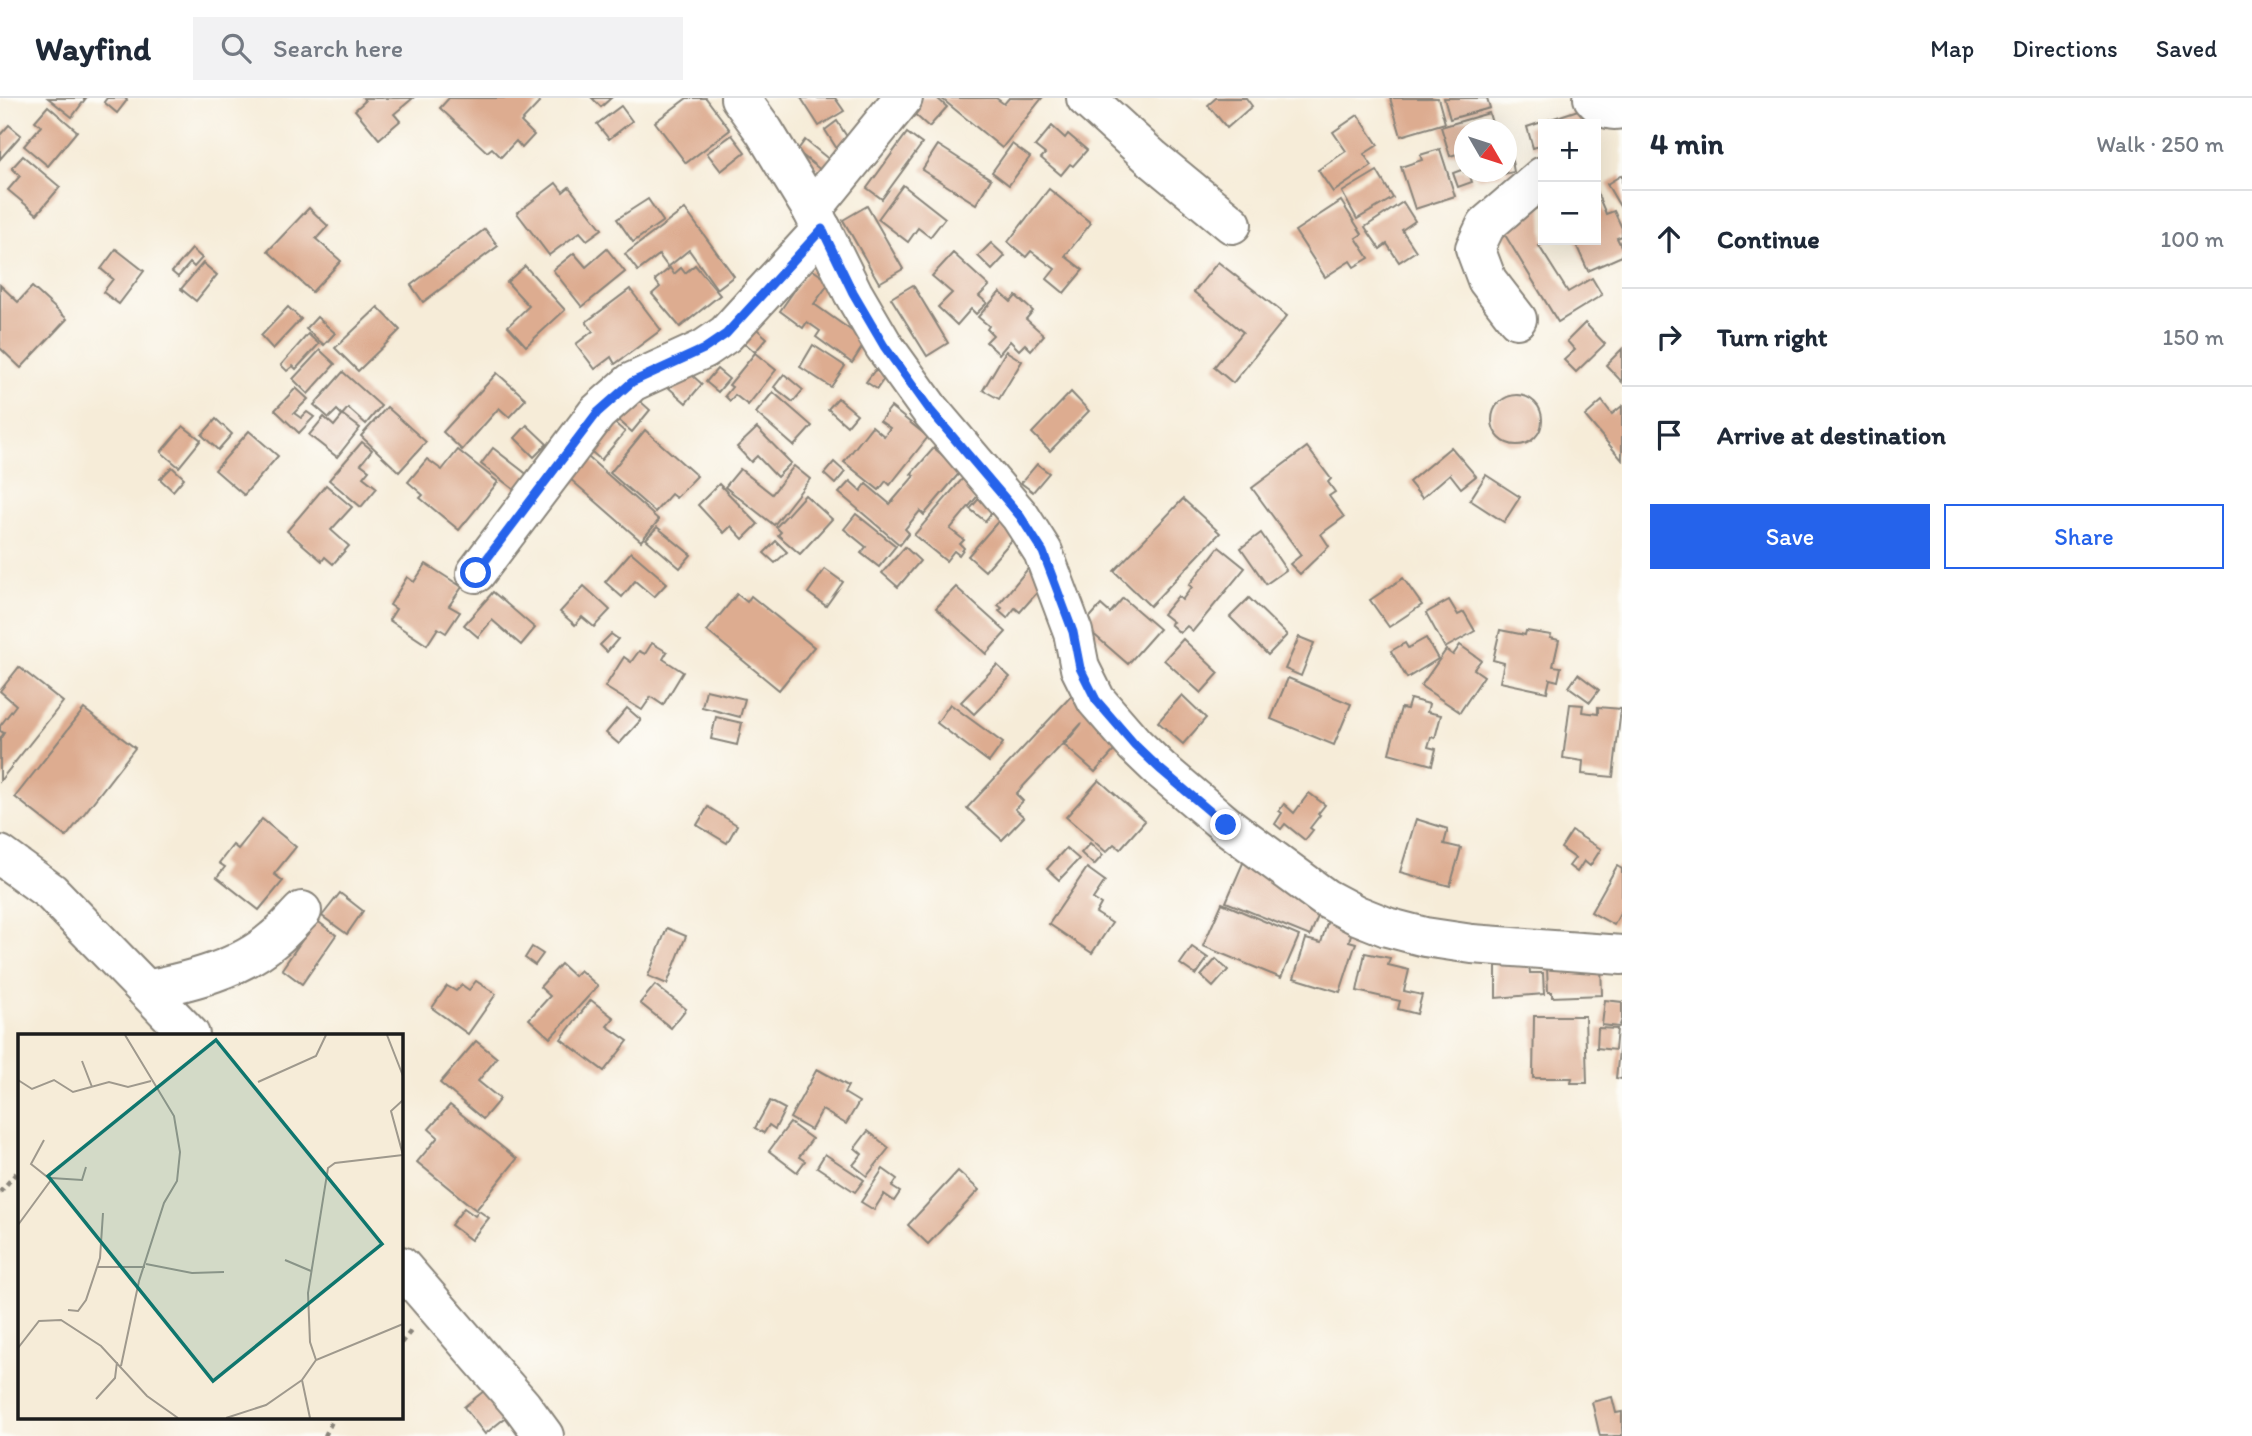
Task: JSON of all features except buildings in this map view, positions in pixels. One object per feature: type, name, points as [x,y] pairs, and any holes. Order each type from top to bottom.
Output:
[{"type":"street","points":[[740,98],[764,131],[817,219],[853,293],[884,346],[930,410],[1020,516],[1043,552],[1073,632],[1080,668],[1096,700],[1135,745],[1226,825],[1325,898],[1367,919],[1425,937],[1472,944],[1622,955]]},
{"type":"street","points":[[476,573],[597,413],[632,382],[704,349],[726,334],[817,219],[902,98]]},
{"type":"street","points":[[1086,98],[1231,224]]},
{"type":"street","points":[[1517,319],[1487,280],[1475,248],[1486,225],[1538,180]]},
{"type":"street","points":[[0,855],[51,892],[189,1034]]},
{"type":"street","points":[[146,990],[189,981],[242,960],[273,940],[302,911]]},
{"type":"street","points":[[402,1267],[481,1357],[544,1436]]},
{"type":"path","points":[[0,1192],[18,1171]]},
{"type":"path","points":[[325,1436],[334,1418]]},
{"type":"route","points":[[476,573],[597,413],[632,382],[704,349],[726,334],[822,229],[853,293],[884,346],[930,410],[1020,516],[1043,552],[1073,632],[1080,668],[1096,700],[1135,745],[1226,825]]}]
